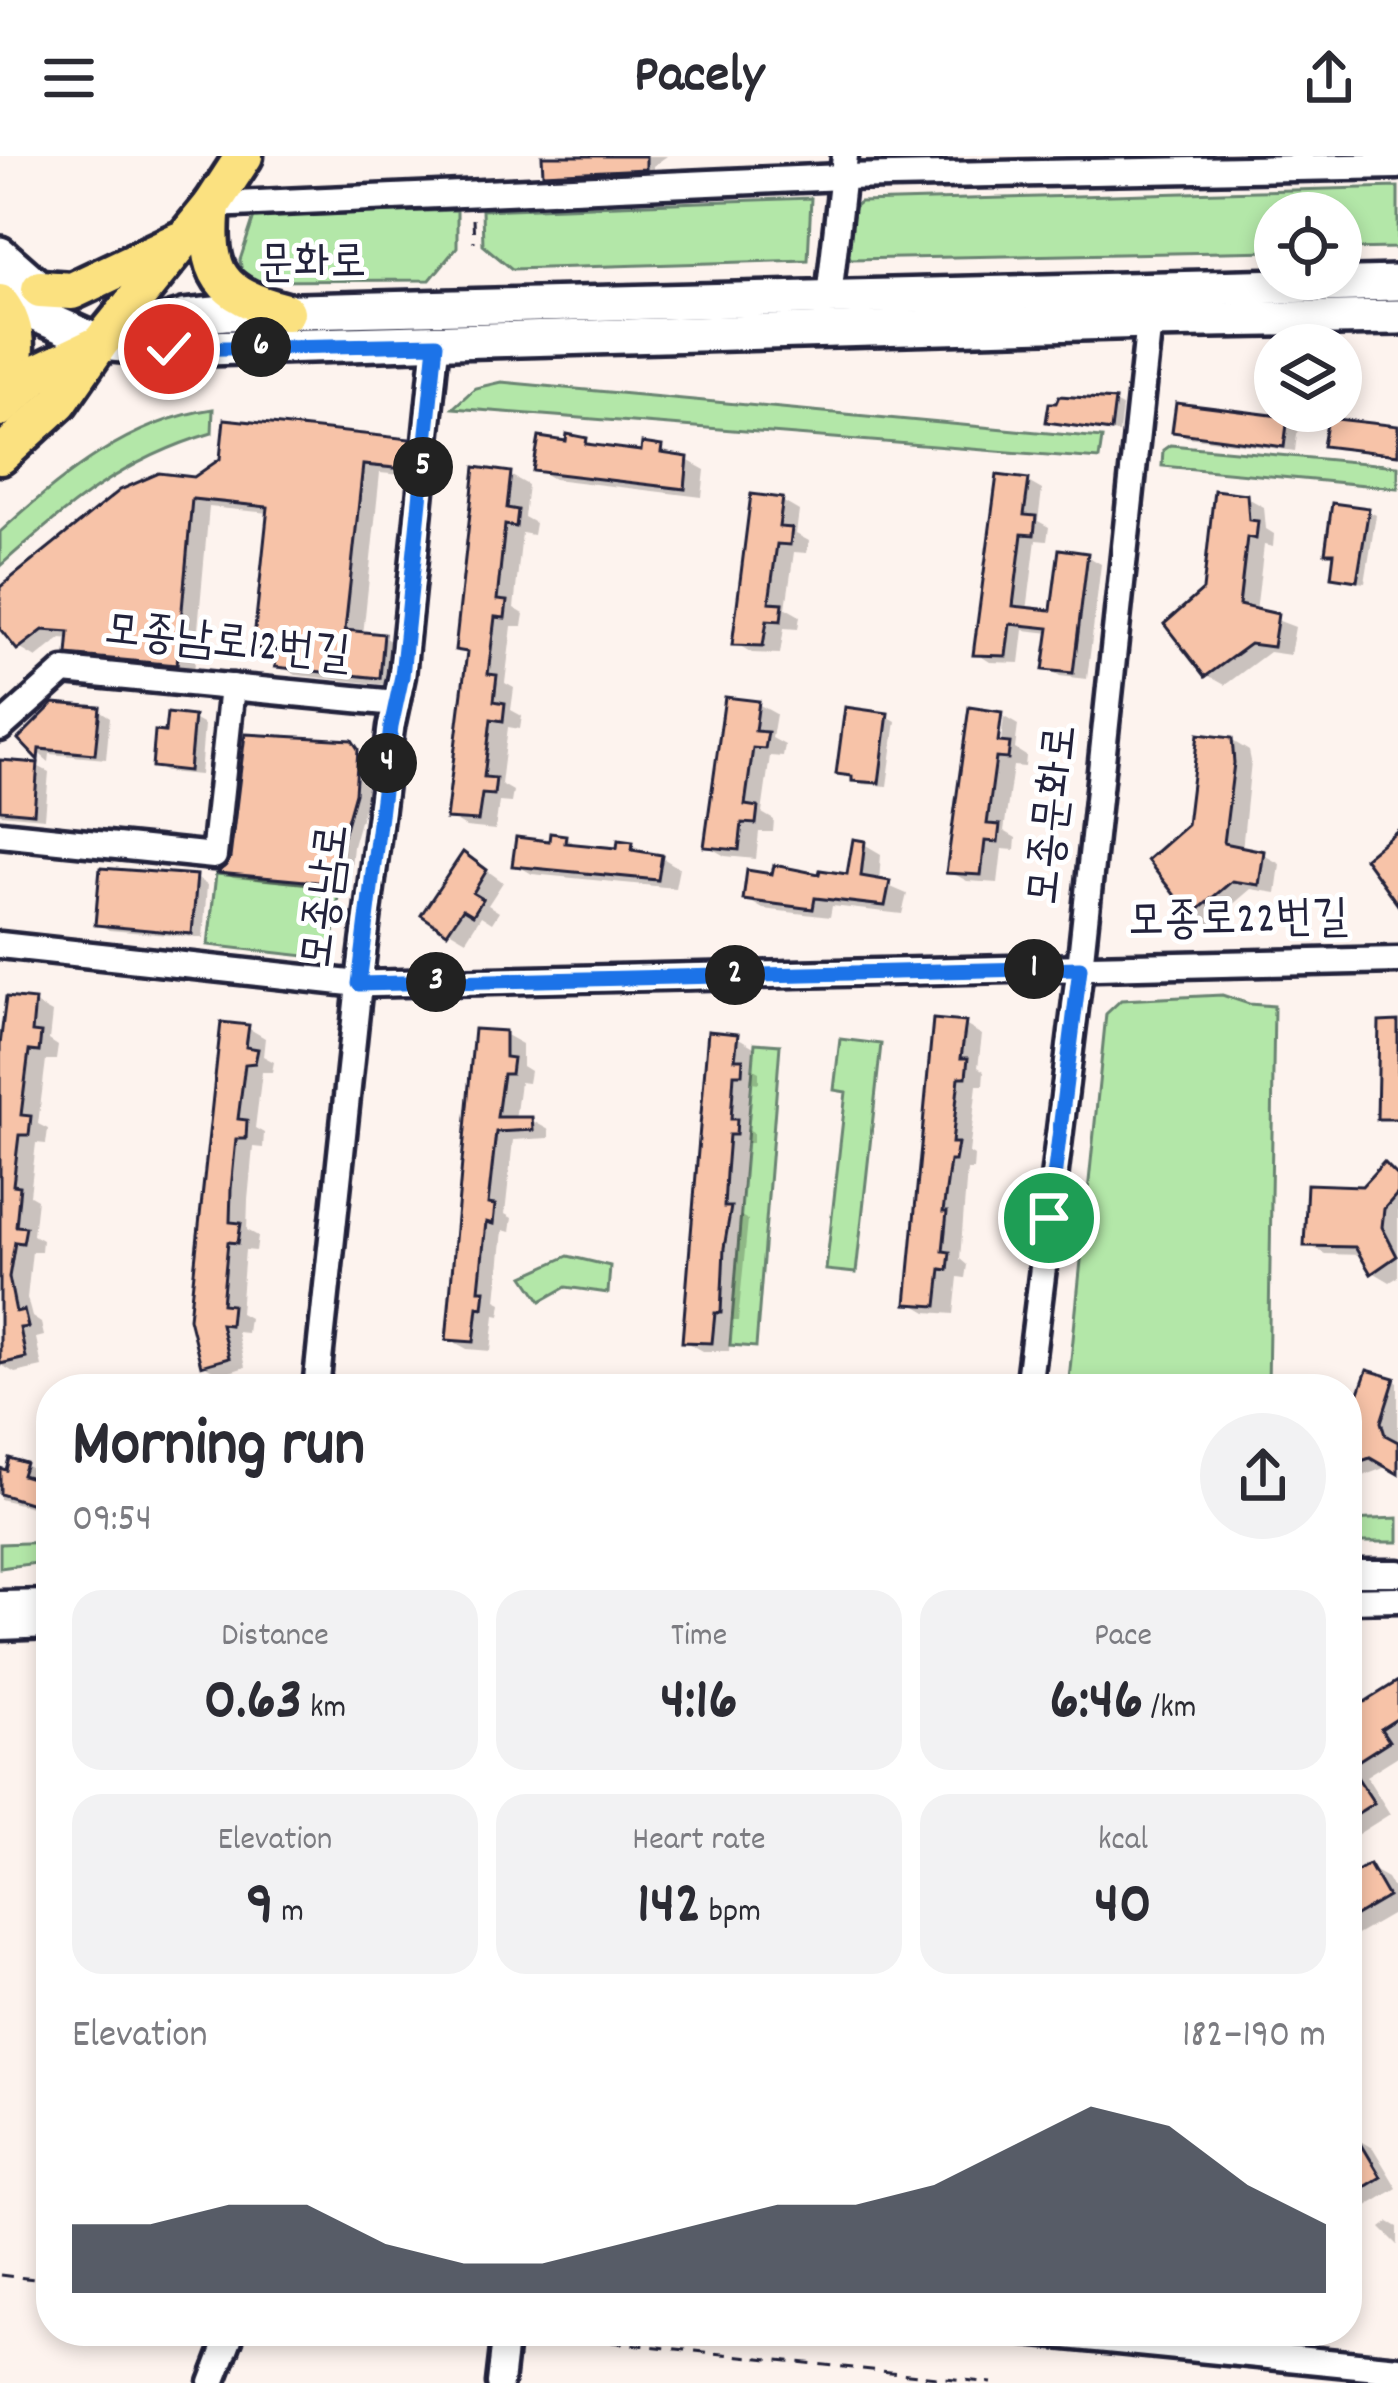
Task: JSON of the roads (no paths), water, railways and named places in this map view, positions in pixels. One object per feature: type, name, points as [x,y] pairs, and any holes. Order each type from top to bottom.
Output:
[{"type":"main road","points":[[0,456],[59,402],[212,205],[244,156]]},
{"type":"main road","points":[[212,205],[209,237],[214,268],[230,291],[286,312]]},
{"type":"main road","points":[[40,289],[72,291],[187,236]]},
{"type":"main road","points":[[0,254],[100,344]]},
{"type":"main road","points":[[0,282],[34,314],[100,344]]},
{"type":"main road","name":"문화로","points":[[100,344],[184,317],[286,312],[1398,283]]},
{"type":"main road","points":[[0,303],[16,337],[13,369],[0,407]]},
{"type":"main road","name":"문화로","points":[[100,344],[169,349],[436,344],[1149,320],[1398,317]]},
{"type":"main road","points":[[0,407],[38,374],[100,344]]},
{"type":"street","points":[[212,205],[472,193],[843,167],[1398,166]]},
{"type":"street","points":[[829,297],[843,167]]},
{"type":"street","name":"모종문화로","points":[[1030,1374],[1080,968],[1149,320]]},
{"type":"street","name":"모종남로","points":[[318,1374],[436,344]]},
{"type":"street","name":"모종남로12번길","points":[[0,728],[64,671],[396,703]]},
{"type":"street","points":[[0,834],[214,856],[232,687]]},
{"type":"street","name":"모종로22번길","points":[[0,945],[359,984],[1398,960]]},
{"type":"street","points":[[1362,1573],[1398,1573]]},
{"type":"street","points":[[1362,1600],[1398,1599]]},
{"type":"street","points":[[0,1604],[36,1603]]},
{"type":"street","points":[[0,1627],[36,1626]]},
{"type":"street","points":[[212,2383],[226,2346]]},
{"type":"street","points":[[500,2383],[513,2346]]},
{"type":"street","points":[[1167,2346],[1398,2369]]}]
